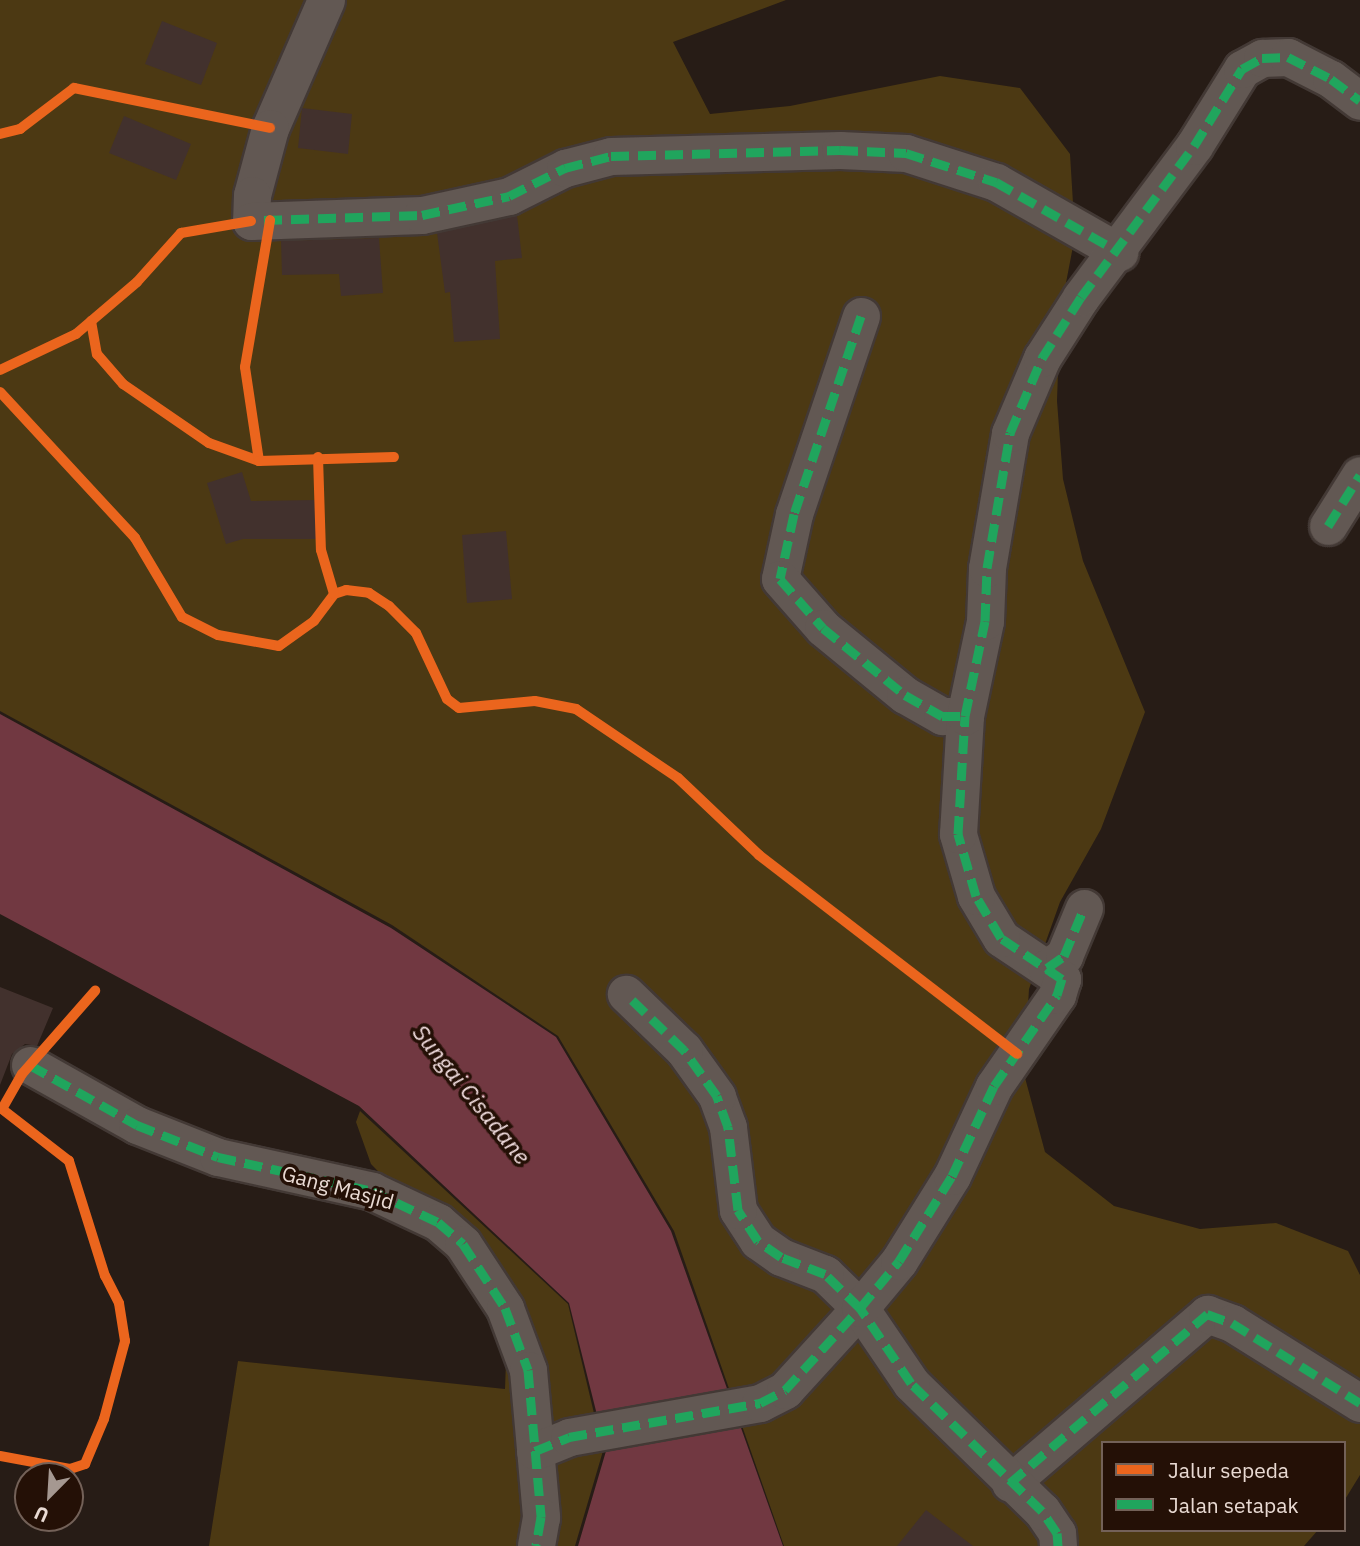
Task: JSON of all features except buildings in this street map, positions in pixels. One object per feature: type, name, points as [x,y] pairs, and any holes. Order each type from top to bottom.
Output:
[{"type":"street","points":[[326,0],[270,128],[252,195],[251,221],[422,215],[509,196],[565,168],[611,156],[839,150],[906,153],[996,181],[1119,252]]},
{"type":"street","points":[[1062,979],[1001,938],[976,896],[958,834],[965,716],[985,621],[987,568],[1010,433],[1042,358],[1082,297],[1119,252],[1242,69],[1262,58],[1288,57],[1360,100]]},
{"type":"street","points":[[861,316],[794,514],[780,579],[822,628],[905,695],[942,716],[965,716]]},
{"type":"street","points":[[1328,526],[1360,475]]},
{"type":"street","points":[[1062,979],[1047,968],[1064,956],[1084,908]]},
{"type":"street","points":[[535,1451],[569,1437],[760,1403],[785,1390],[899,1261],[953,1175],[994,1086],[1057,995],[1062,979]]},
{"type":"street","points":[[626,995],[684,1050],[717,1096],[728,1127],[738,1210],[758,1241],[780,1256],[825,1274],[860,1308],[911,1383],[1010,1483],[1042,1511],[1057,1533],[1058,1546]]},
{"type":"street","name":"Gang Masjid","points":[[30,1065],[137,1125],[218,1157],[372,1191],[438,1222],[463,1244],[505,1308],[528,1370],[541,1517],[536,1546]]},
{"type":"street","points":[[1010,1483],[1207,1314],[1232,1323],[1360,1403]]},
{"type":"shaded area","points":[[0,0],[786,0],[673,42],[710,114],[790,106],[940,76],[1020,88],[1070,154],[1075,236],[1060,314],[1057,401],[1063,479],[1083,561],[1145,712],[1101,829],[1060,902],[1029,989],[1024,1074],[1045,1152],[1114,1206],[1200,1229],[1276,1223],[1348,1251],[1360,1275],[1360,1475],[1346,1498],[1346,1441],[1101,1441],[1101,1532],[1316,1532],[1304,1546],[784,1546],[674,1231],[558,1036],[392,925],[0,711]]},
{"type":"shaded area","points":[[360,1111],[568,1304],[603,1451],[575,1546],[209,1546],[238,1361],[505,1389],[508,1305],[371,1164],[356,1122]]},
{"type":"water","name":"Sungai Cisadane","points":[[0,714],[391,928],[556,1037],[671,1231],[783,1546],[578,1546],[606,1451],[569,1303],[359,1106],[0,914]]},
{"type":"marked path","points":[[1062,979],[1001,938],[976,896],[958,834],[965,716],[985,621],[987,568],[1010,433],[1042,358],[1081,297],[1194,146],[1242,69],[1262,58],[1288,57],[1331,79],[1360,101]]},
{"type":"marked path","points":[[264,220],[422,215],[509,196],[565,168],[611,156],[840,150],[906,153],[996,182],[1119,252]]},
{"type":"marked path","points":[[861,316],[794,514],[780,579],[823,628],[905,695],[942,716],[965,716]]},
{"type":"marked path","points":[[1328,526],[1360,475]]},
{"type":"marked path","points":[[1053,973],[1047,968],[1064,956],[1084,908]]},
{"type":"marked path","points":[[1058,1546],[1057,1533],[1042,1511],[911,1383],[860,1308],[899,1261],[952,1176],[994,1086],[1057,995],[1062,979]]},
{"type":"marked path","points":[[535,1451],[569,1437],[760,1403],[785,1390],[860,1308],[825,1274],[781,1257],[758,1241],[738,1210],[728,1127],[717,1096],[684,1050],[626,994]]},
{"type":"marked path","points":[[30,1065],[137,1125],[218,1157],[372,1191],[438,1222],[463,1244],[505,1308],[528,1370],[541,1517],[536,1546]]},
{"type":"marked path","points":[[1010,1483],[1207,1314],[1232,1323],[1360,1403]]},
{"type":"cycle path","points":[[0,134],[20,129],[74,88],[270,128]]},
{"type":"cycle path","points":[[91,321],[97,354],[123,384],[209,443],[259,461],[245,367],[270,220]]},
{"type":"cycle path","points":[[0,370],[76,334],[137,282],[181,233],[251,221]]},
{"type":"cycle path","points":[[0,392],[135,538],[182,617],[218,635],[279,646],[314,621],[334,594],[346,590],[369,593],[389,606],[416,633],[447,699],[459,708],[535,701],[576,709],[678,778],[759,855],[1017,1054]]},
{"type":"cycle path","points":[[318,457],[321,550],[334,594]]},
{"type":"cycle path","points":[[259,461],[394,457]]},
{"type":"cycle path","points":[[0,1456],[70,1469],[85,1464],[104,1419],[125,1341],[119,1303],[105,1276],[69,1161],[2,1109],[22,1074],[95,991]]}]
